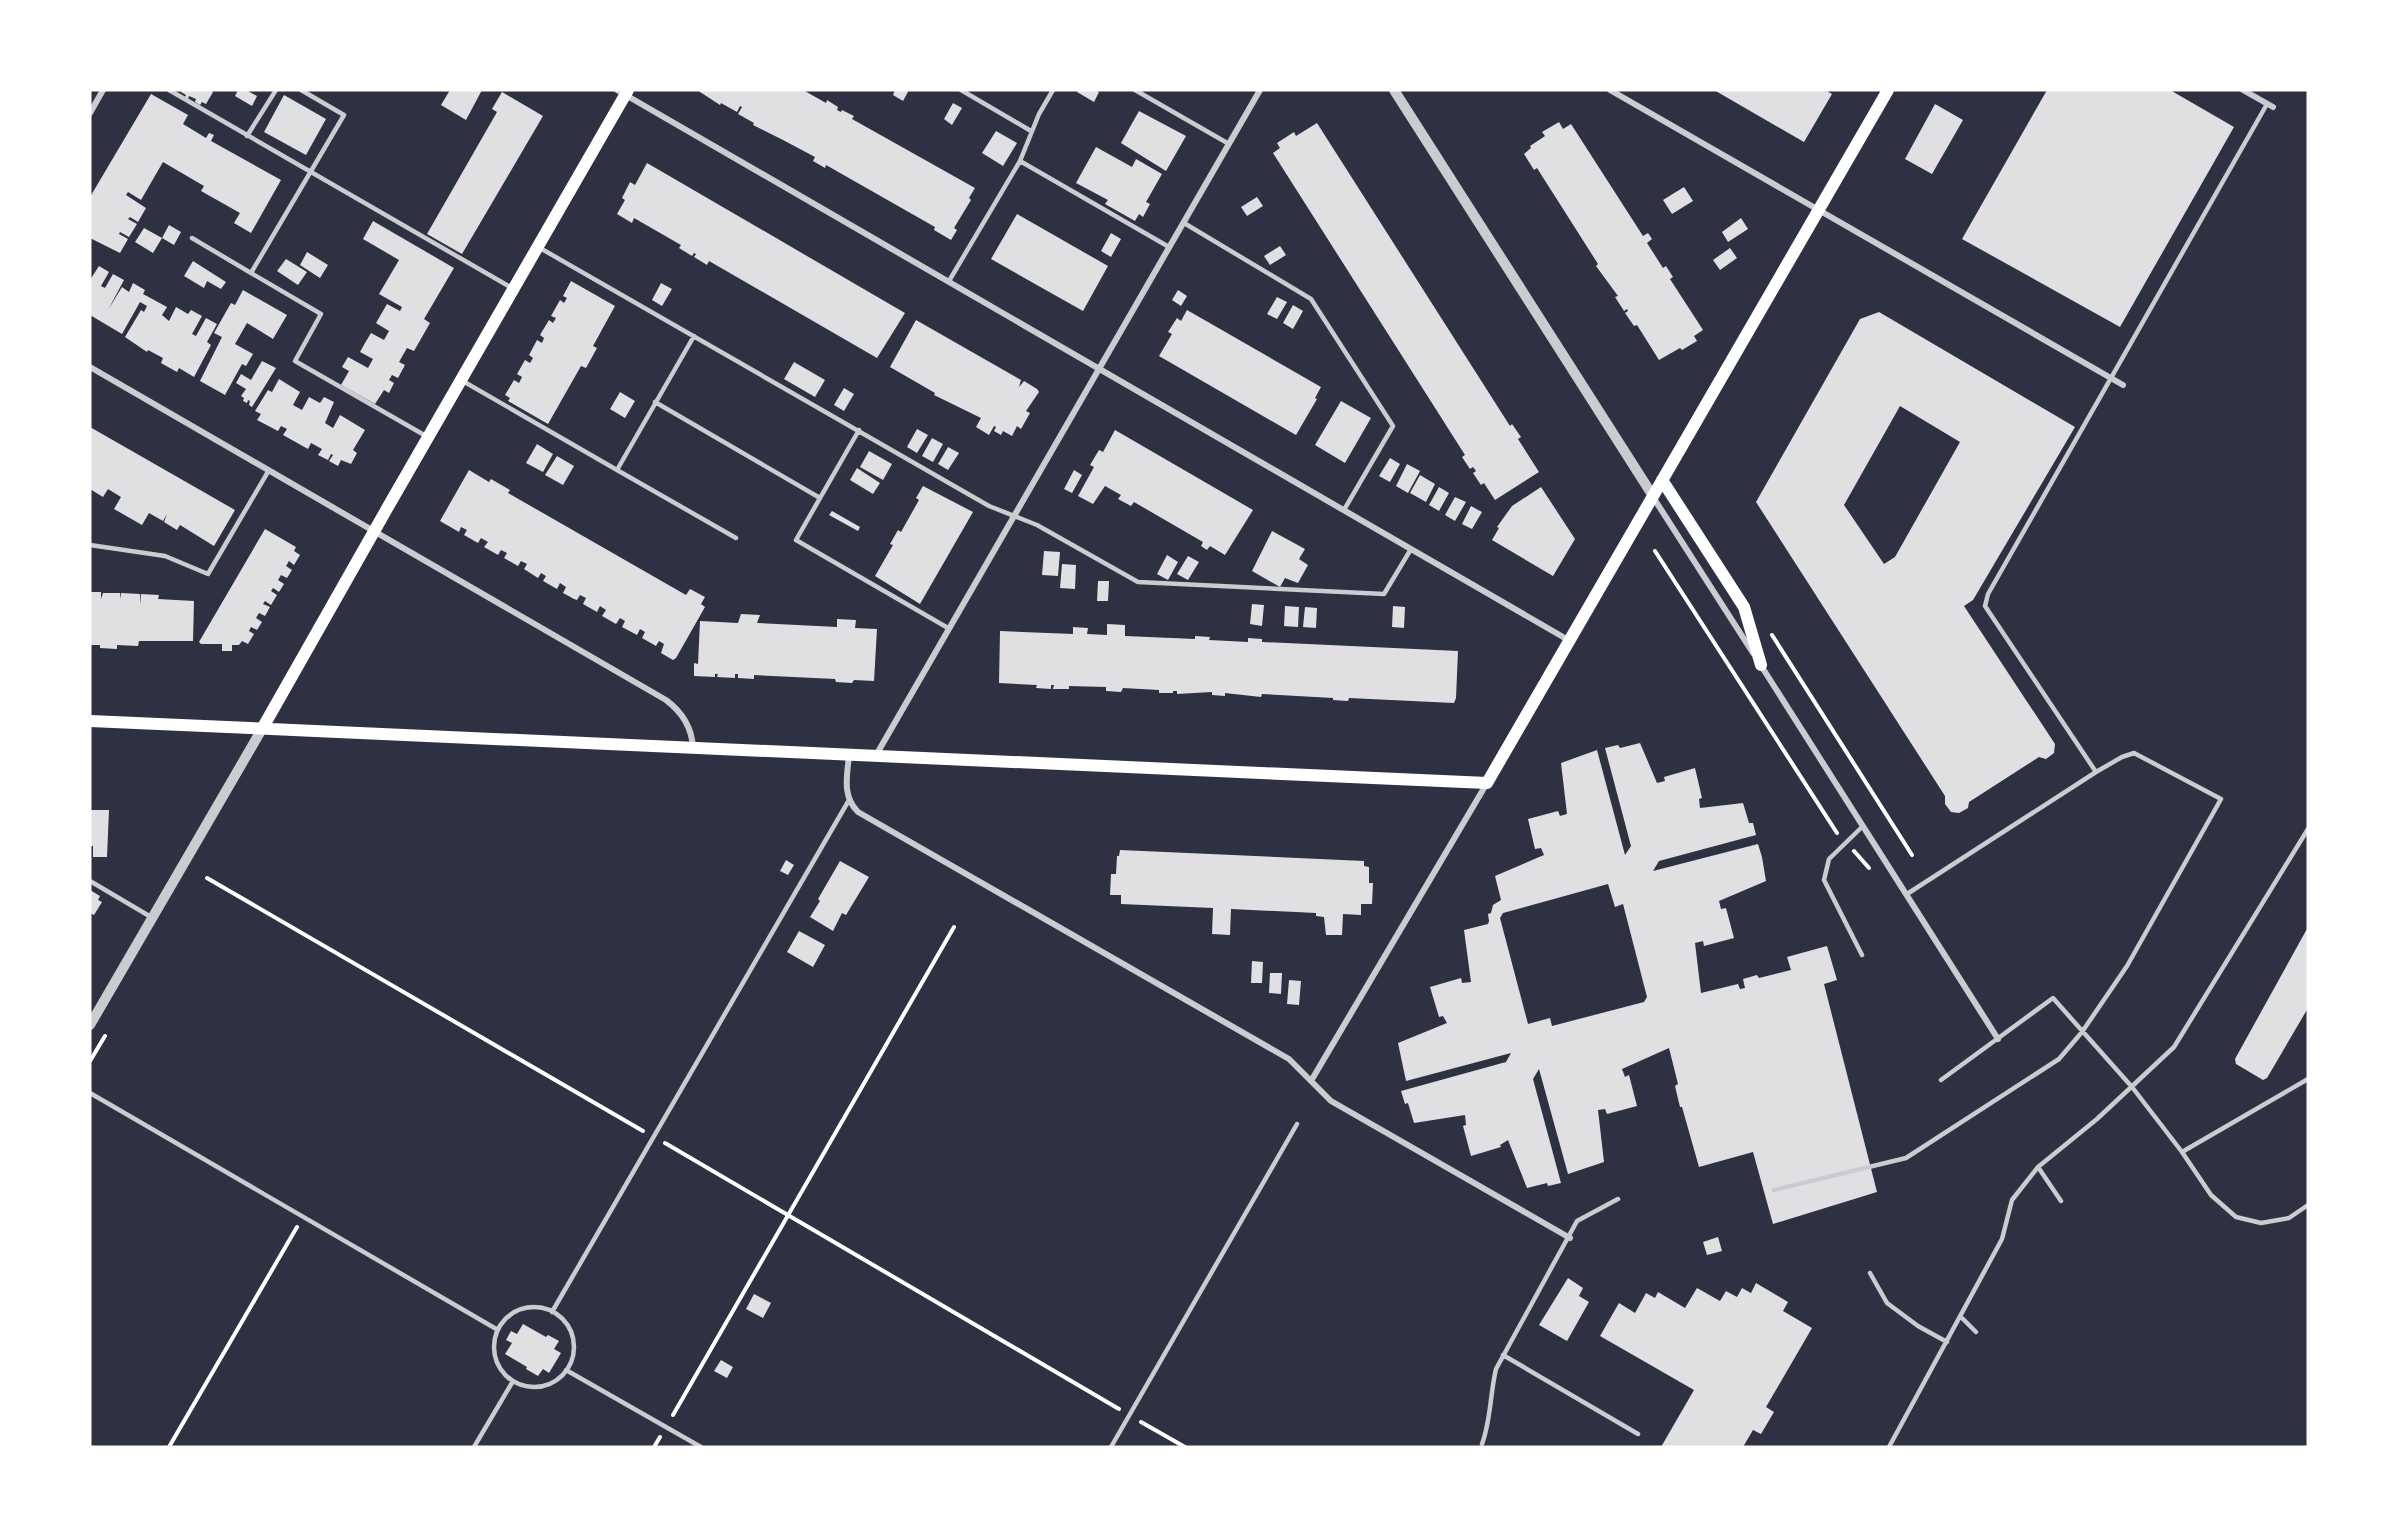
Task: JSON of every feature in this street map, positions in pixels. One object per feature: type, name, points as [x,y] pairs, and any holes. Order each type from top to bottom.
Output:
[{"type":"main road","points":[[90,721],[1487,783],[1888,90]]},
{"type":"main road","points":[[262,729],[538,247],[624,92]]},
{"type":"main road","points":[[1662,480],[1744,606],[1761,665]]},
{"type":"street","points":[[90,113],[103,90]]},
{"type":"street","points":[[874,757],[1260,90]]},
{"type":"street","points":[[1394,90],[1998,1040]]},
{"type":"street","points":[[1610,90],[2123,385]]},
{"type":"street","points":[[2243,90],[2253,93],[2270,105]]},
{"type":"street","points":[[624,92],[1570,641]]},
{"type":"street","points":[[90,367],[666,700],[678,710],[687,723],[693,748]]},
{"type":"street","points":[[90,1025],[262,729]]},
{"type":"street","points":[[849,756],[847,788],[849,800],[851,805],[865,816],[1289,1059],[1331,1101],[1570,1238]]},
{"type":"street","points":[[1311,1081],[1487,783]]},
{"type":"lane","points":[[169,90],[513,288]]},
{"type":"lane","points":[[247,136],[276,90]]},
{"type":"lane","points":[[250,273],[344,115],[301,90]]},
{"type":"lane","points":[[961,90],[1032,131]]},
{"type":"lane","points":[[949,280],[1020,161],[1053,90]]},
{"type":"lane","points":[[1135,90],[1229,144]]},
{"type":"lane","points":[[2096,772],[1985,606],[1988,594],[2270,105]]},
{"type":"lane","points":[[1020,161],[1169,247]]},
{"type":"lane","points":[[1184,223],[1311,299],[1393,426],[1344,510]]},
{"type":"lane","points":[[192,238],[321,314],[295,361],[428,437]]},
{"type":"lane","points":[[538,247],[989,506],[1037,525],[1138,582],[1384,594],[1411,549]]},
{"type":"lane","points":[[617,470],[694,336]]},
{"type":"lane","points":[[461,380],[736,538]]},
{"type":"lane","points":[[655,402],[820,498]]},
{"type":"lane","points":[[859,430],[796,540],[948,628]]},
{"type":"lane","points":[[90,545],[165,556],[208,574],[269,470]]},
{"type":"lane","points":[[1774,1190],[1906,1158],[2059,1059],[2082,1032],[2127,966],[2221,799],[2134,753],[2096,772],[1907,894]]},
{"type":"lane","points":[[552,1312],[849,800]]},
{"type":"lane","points":[[1862,955],[1824,880],[1829,859],[1863,826]]},
{"type":"lane","points":[[1889,1447],[2002,1239],[2012,1200],[2038,1167],[2097,1119],[2174,1047],[2308,829]]},
{"type":"lane","points":[[90,881],[153,918]]},
{"type":"lane","points":[[1941,1080],[2053,998],[2132,1087],[2182,1152],[2211,1195],[2236,1217],[2261,1223],[2289,1218],[2308,1205]]},
{"type":"lane","points":[[2182,1152],[2308,1079]]},
{"type":"lane","points":[[90,1093],[498,1330]]},
{"type":"lane","points":[[1111,1447],[1298,1124]]},
{"type":"lane","points":[[2038,1167],[2061,1201]]},
{"type":"lane","points":[[1482,1444],[1488,1428],[1496,1369],[1570,1238],[1577,1221],[1618,1199]]},
{"type":"lane","points":[[1870,1273],[1887,1303],[1918,1326],[1947,1342]]},
{"type":"lane","points":[[540,1307],[552,1312],[563,1320],[570,1331],[573,1344],[572,1357],[567,1370],[548,1384],[536,1387],[524,1386],[513,1381],[504,1374],[498,1364],[494,1341],[498,1330],[505,1319],[521,1310],[540,1307]]},
{"type":"lane","points":[[1960,1317],[1976,1332]]},
{"type":"lane","points":[[1503,1355],[1638,1434]]},
{"type":"lane","points":[[567,1370],[701,1447]]},
{"type":"lane","points":[[474,1447],[513,1381]]},
{"type":"path","points":[[1655,551],[1831,826],[1878,876]]},
{"type":"path","points":[[1769,630],[1912,855]]},
{"type":"path","points":[[207,878],[1185,1447]]},
{"type":"path","points":[[654,1447],[954,927]]},
{"type":"path","points":[[169,1447],[303,1217]]},
{"type":"building","points":[[178,90],[210,90],[213,92],[206,104],[202,102],[200,105],[195,102],[196,99],[189,96],[188,99]]},
{"type":"building","points":[[238,90],[246,90],[257,96],[252,106],[235,96]]},
{"type":"building","points":[[450,90],[482,90],[466,120],[441,105]]},
{"type":"building","points":[[697,90],[803,90],[826,103],[827,100],[838,107],[837,110],[854,116],[852,119],[975,188],[969,198],[971,200],[954,228],[957,230],[951,240],[934,230],[935,227],[826,165],[825,168],[813,161],[815,157],[753,125],[754,123],[738,114],[742,107],[740,106],[737,112],[721,103],[720,105]]},
{"type":"building","points":[[895,90],[909,90],[903,101],[893,95]]},
{"type":"building","points":[[1078,90],[1099,92],[1094,102],[1077,92]]},
{"type":"building","points":[[1714,90],[1825,90],[1832,94],[1804,142]]},
{"type":"building","points":[[2047,90],[2170,90],[2234,127],[2120,327],[1962,239]]},
{"type":"building","points":[[502,92],[543,116],[462,254],[427,234],[497,112],[492,109]]},
{"type":"building","points":[[151,94],[188,115],[183,124],[206,138],[209,133],[214,135],[211,141],[281,180],[251,233],[234,223],[240,213],[201,191],[204,186],[163,162],[141,200],[128,192],[126,195],[146,208],[138,222],[130,217],[128,219],[137,224],[129,237],[120,232],[119,234],[128,239],[120,253],[90,238],[90,197]]},
{"type":"building","points":[[284,95],[326,119],[306,155],[264,132]]},
{"type":"building","points":[[953,103],[962,108],[952,125],[944,119]]},
{"type":"building","points":[[1935,104],[1963,120],[1932,174],[1905,159]]},
{"type":"building","points":[[1139,111],[1186,136],[1166,171],[1121,143]]},
{"type":"building","points":[[1559,122],[1563,129],[1571,124],[1643,236],[1648,233],[1652,239],[1647,243],[1663,268],[1666,266],[1673,277],[1670,279],[1703,330],[1694,336],[1697,341],[1682,350],[1680,348],[1659,360],[1637,325],[1634,326],[1625,313],[1627,309],[1624,311],[1615,297],[1618,296],[1596,266],[1598,264],[1537,168],[1534,170],[1524,154],[1531,148],[1530,146],[1545,136],[1542,132]]},
{"type":"building","points":[[1317,123],[1510,426],[1512,424],[1521,437],[1518,439],[1539,472],[1495,500],[1484,483],[1481,485],[1473,473],[1476,471],[1473,467],[1470,469],[1462,457],[1465,455],[1273,153],[1280,148],[1277,143],[1294,132],[1296,136]]},
{"type":"building","points":[[996,131],[1017,143],[1003,166],[982,153]]},
{"type":"building","points":[[1096,147],[1132,167],[1136,159],[1162,174],[1146,202],[1150,204],[1143,217],[1139,214],[1135,221],[1105,204],[1108,200],[1076,183]]},
{"type":"building","points":[[647,163],[905,313],[877,358],[709,261],[707,265],[694,257],[696,254],[692,256],[679,248],[681,245],[634,218],[632,223],[617,214],[625,200],[622,198],[630,182],[635,185]]},
{"type":"building","points":[[1684,187],[1693,201],[1672,214],[1663,200]]},
{"type":"building","points":[[1257,197],[1263,206],[1247,216],[1241,207]]},
{"type":"building","points":[[1017,214],[1108,266],[1083,311],[991,259]]},
{"type":"building","points":[[1741,218],[1748,229],[1728,242],[1722,232]]},
{"type":"building","points":[[373,221],[454,268],[424,319],[430,323],[414,351],[407,348],[399,362],[405,365],[398,378],[392,375],[389,380],[394,383],[389,393],[384,390],[375,404],[341,385],[349,371],[342,367],[348,357],[368,368],[373,359],[360,352],[365,343],[371,333],[384,340],[389,331],[376,323],[387,304],[400,311],[402,307],[379,294],[399,260],[363,239]]},
{"type":"building","points":[[169,225],[181,232],[174,245],[162,238]]},
{"type":"building","points":[[144,228],[162,238],[153,253],[135,242]]},
{"type":"building","points":[[1111,233],[1121,239],[1111,257],[1101,251]]},
{"type":"building","points":[[1280,246],[1286,255],[1270,265],[1264,256]]},
{"type":"building","points":[[1730,248],[1737,258],[1720,270],[1713,260]]},
{"type":"building","points":[[307,252],[328,265],[320,278],[300,265]]},
{"type":"building","points":[[286,259],[307,272],[298,285],[277,271]]},
{"type":"building","points":[[193,261],[226,282],[221,289],[207,281],[204,288],[184,276]]},
{"type":"building","points":[[99,266],[109,272],[101,286],[105,288],[113,274],[124,280],[108,310],[122,287],[129,292],[133,283],[145,290],[143,294],[167,307],[162,315],[169,321],[176,307],[188,314],[191,310],[202,316],[192,334],[196,336],[206,318],[217,324],[207,342],[211,345],[194,377],[179,368],[177,372],[161,363],[163,358],[148,350],[147,352],[125,337],[141,310],[144,312],[147,306],[140,302],[122,334],[90,315],[90,280]]},
{"type":"building","points":[[571,281],[615,306],[593,346],[597,348],[586,368],[581,366],[548,424],[508,401],[510,398],[505,395],[514,380],[519,383],[522,377],[517,374],[525,360],[530,363],[533,358],[529,355],[537,340],[542,343],[544,338],[540,335],[549,320],[553,323],[556,318],[551,316],[560,300],[564,303],[567,298],[563,296]]},
{"type":"building","points":[[661,283],[672,289],[662,306],[652,300]]},
{"type":"building","points":[[243,290],[287,315],[273,339],[247,323],[235,344],[253,354],[246,366],[242,364],[225,395],[200,381],[222,337],[214,333],[231,303],[235,305]]},
{"type":"building","points":[[1178,290],[1187,296],[1181,306],[1172,300]]},
{"type":"building","points":[[1277,297],[1287,302],[1277,319],[1267,314]]},
{"type":"building","points":[[1293,305],[1303,311],[1293,329],[1283,323]]},
{"type":"building","points":[[1187,310],[1321,387],[1315,398],[1317,399],[1296,435],[1159,356],[1172,334],[1168,332],[1177,318],[1181,321]]},
{"type":"building","points":[[1879,312],[2075,427],[1973,600],[1964,606],[2055,744],[2054,753],[2046,759],[2039,757],[1969,802],[1968,808],[1959,813],[1951,812],[1945,804],[1945,796],[1756,502],[1860,319]],"holes":[[[1900,406],[1960,442],[1895,557],[1884,564],[1844,505]]]},
{"type":"building","points":[[916,320],[1021,380],[1019,387],[1024,381],[1037,389],[1039,392],[1026,411],[1030,413],[1021,429],[1017,426],[1012,436],[1003,431],[1001,435],[994,431],[996,427],[994,426],[989,435],[976,427],[981,418],[934,395],[935,393],[890,367]]},
{"type":"building","points":[[262,361],[276,368],[252,407],[249,405],[250,401],[248,400],[247,403],[243,401],[244,398],[241,396],[246,389],[236,383],[241,374],[251,380]]},
{"type":"building","points":[[794,362],[825,380],[815,397],[784,379]]},
{"type":"building","points":[[279,379],[300,392],[293,405],[302,410],[309,397],[320,403],[324,397],[334,402],[325,423],[333,428],[340,415],[365,430],[353,450],[357,453],[351,464],[341,460],[338,466],[329,461],[333,455],[331,454],[328,460],[318,455],[322,449],[311,443],[308,449],[283,435],[287,429],[281,426],[278,431],[257,420],[261,414],[255,411],[268,390],[272,392]]},
{"type":"building","points":[[844,388],[854,394],[844,411],[834,405]]},
{"type":"building","points":[[620,392],[635,401],[625,418],[610,409]]},
{"type":"building","points":[[1341,401],[1371,418],[1345,463],[1315,445]]},
{"type":"building","points":[[90,427],[235,510],[214,546],[180,525],[177,530],[164,522],[167,514],[163,521],[149,513],[142,525],[114,509],[121,497],[108,489],[103,497],[90,489]]},
{"type":"building","points":[[917,429],[928,435],[917,453],[907,447]]},
{"type":"building","points":[[1115,430],[1253,510],[1225,555],[1210,546],[1207,550],[1201,546],[1203,542],[1134,502],[1131,506],[1118,499],[1121,495],[1105,486],[1093,504],[1078,496],[1094,467],[1090,465],[1099,450],[1103,452]]},
{"type":"building","points":[[932,438],[943,444],[933,462],[922,456]]},
{"type":"building","points":[[537,444],[553,454],[543,472],[526,463]]},
{"type":"building","points":[[948,447],[959,453],[948,470],[938,464]]},
{"type":"building","points":[[869,451],[892,464],[883,480],[860,467]]},
{"type":"building","points":[[557,456],[574,466],[563,485],[545,475]]},
{"type":"building","points":[[1390,458],[1400,464],[1390,482],[1379,476]]},
{"type":"building","points":[[1407,464],[1420,471],[1408,493],[1396,486]]},
{"type":"building","points":[[857,468],[880,483],[873,494],[850,480]]},
{"type":"building","points":[[469,470],[489,482],[491,479],[510,490],[508,493],[686,595],[690,589],[705,597],[701,604],[705,607],[676,658],[673,660],[661,653],[664,644],[659,641],[656,646],[642,638],[645,632],[640,629],[637,635],[622,627],[625,621],[620,618],[616,624],[602,616],[606,610],[600,606],[597,612],[583,604],[586,598],[580,595],[577,600],[574,599],[563,593],[566,587],[560,583],[557,589],[543,581],[546,576],[541,573],[538,578],[524,569],[527,564],[521,561],[518,566],[504,558],[507,553],[501,550],[498,555],[484,547],[488,542],[481,538],[478,543],[464,535],[467,530],[461,527],[459,532],[440,521]]},
{"type":"building","points":[[1074,470],[1082,475],[1072,493],[1064,489]]},
{"type":"building","points":[[1420,475],[1435,484],[1426,502],[1410,493]]},
{"type":"building","points":[[923,486],[973,512],[920,604],[875,576],[893,545],[890,544],[898,530],[901,532],[919,500],[916,498]]},
{"type":"building","points":[[1439,487],[1449,493],[1439,511],[1429,505]]},
{"type":"building","points":[[1541,487],[1575,539],[1553,576],[1492,540],[1499,528],[1497,527],[1512,506]]},
{"type":"building","points":[[1455,497],[1466,502],[1455,521],[1445,515]]},
{"type":"building","points":[[1471,506],[1482,512],[1472,529],[1462,524]]},
{"type":"building","points":[[832,511],[860,527],[858,531],[829,515]]},
{"type":"building","points":[[265,529],[296,547],[294,551],[300,555],[294,565],[289,561],[286,566],[292,570],[287,578],[281,575],[278,580],[284,584],[279,592],[273,588],[271,591],[277,595],[271,605],[265,601],[263,604],[270,607],[265,616],[259,613],[256,618],[262,622],[257,630],[251,627],[249,631],[254,634],[248,644],[242,641],[239,645],[232,645],[232,651],[222,651],[222,644],[201,644],[199,642]]},
{"type":"building","points":[[1272,531],[1305,549],[1299,559],[1308,565],[1298,583],[1285,578],[1280,587],[1252,571]]},
{"type":"building","points":[[1044,551],[1060,552],[1058,576],[1042,575]]},
{"type":"building","points":[[1167,555],[1178,562],[1168,580],[1157,574]]},
{"type":"building","points":[[1188,556],[1199,562],[1188,580],[1177,574]]},
{"type":"building","points":[[1062,564],[1076,565],[1075,589],[1060,588]]},
{"type":"building","points":[[1098,581],[1109,581],[1108,601],[1097,601]]},
{"type":"building","points":[[90,592],[101,592],[101,599],[103,593],[120,593],[121,599],[121,593],[140,594],[140,605],[141,594],[159,595],[158,599],[194,601],[193,641],[139,641],[138,646],[117,645],[117,649],[90,645]]},
{"type":"building","points":[[1252,604],[1264,605],[1262,626],[1250,624]]},
{"type":"building","points":[[1285,606],[1299,607],[1298,627],[1284,626]]},
{"type":"building","points":[[1393,606],[1405,607],[1404,628],[1392,627]]},
{"type":"building","points":[[1305,607],[1317,608],[1316,628],[1303,627]]},
{"type":"building","points":[[741,614],[760,615],[757,623],[837,627],[837,619],[856,620],[855,628],[877,629],[874,681],[854,680],[852,683],[836,682],[835,679],[754,675],[754,679],[738,678],[738,674],[735,674],[735,678],[717,677],[718,674],[715,674],[715,677],[694,676],[694,663],[698,664],[700,621],[738,623]]},
{"type":"building","points":[[1107,624],[1125,625],[1125,636],[1195,639],[1195,636],[1210,637],[1209,640],[1248,642],[1248,638],[1262,639],[1262,642],[1458,651],[1456,698],[1454,703],[1349,698],[1348,701],[1262,694],[1261,697],[1225,693],[1225,696],[1212,695],[1212,692],[1159,693],[1159,690],[1123,688],[1121,692],[1106,691],[1106,687],[1069,686],[1069,689],[1053,689],[1054,685],[1051,685],[1051,689],[1036,688],[1037,685],[999,683],[1000,631],[1073,634],[1073,627],[1088,628],[1087,634],[1107,635]]},
{"type":"building","points":[[1640,743],[1657,783],[1665,781],[1664,777],[1695,768],[1702,798],[1699,799],[1700,808],[1743,803],[1749,823],[1753,823],[1756,835],[1659,861],[1653,871],[1758,844],[1766,881],[1719,901],[1721,909],[1726,908],[1734,938],[1704,946],[1703,941],[1695,943],[1701,993],[1738,984],[1740,989],[1745,988],[1743,979],[1757,975],[1759,978],[1791,970],[1787,957],[1827,946],[1837,980],[1824,984],[1877,1192],[1773,1224],[1753,1152],[1699,1167],[1682,1107],[1680,1107],[1675,1086],[1678,1084],[1669,1048],[1622,1069],[1625,1077],[1629,1075],[1637,1106],[1607,1114],[1605,1109],[1598,1110],[1604,1162],[1568,1174],[1539,1069],[1533,1079],[1561,1183],[1548,1186],[1547,1183],[1527,1188],[1508,1140],[1500,1145],[1501,1147],[1471,1156],[1463,1126],[1466,1125],[1465,1115],[1414,1123],[1408,1103],[1405,1104],[1401,1091],[1506,1062],[1511,1053],[1406,1081],[1398,1043],[1447,1023],[1443,1016],[1439,1017],[1430,987],[1461,978],[1462,983],[1471,982],[1464,930],[1488,924],[1488,914],[1491,913],[1493,905],[1501,900],[1495,876],[1544,855],[1541,848],[1535,849],[1528,819],[1558,811],[1560,816],[1567,814],[1561,763],[1597,750],[1625,855],[1631,846],[1605,748],[1618,745],[1620,748]],"holes":[[[1608,884],[1615,907],[1623,904],[1647,997],[1644,1002],[1552,1026],[1550,1018],[1528,1024],[1500,918],[1503,913]]]},
{"type":"building","points":[[90,810],[109,810],[107,857],[93,857],[93,846],[90,846]]},
{"type":"building","points":[[1120,850],[1364,861],[1364,866],[1369,867],[1369,883],[1373,883],[1372,904],[1361,904],[1361,915],[1343,914],[1342,935],[1326,935],[1324,917],[1316,916],[1316,913],[1231,909],[1230,935],[1212,934],[1213,908],[1121,904],[1121,895],[1110,895],[1111,874],[1116,874],[1117,856]]},
{"type":"building","points":[[786,860],[794,865],[788,875],[780,871]]},
{"type":"building","points":[[840,861],[869,877],[846,915],[842,913],[833,931],[810,917]]},
{"type":"building","points":[[90,890],[100,896],[98,900],[102,902],[94,915],[90,913]]},
{"type":"building","points":[[2308,927],[2308,1008],[2267,1078],[2263,1080],[2236,1064],[2235,1059]]},
{"type":"building","points":[[799,931],[825,945],[813,967],[787,952]]},
{"type":"building","points":[[1252,961],[1263,962],[1262,983],[1251,983]]},
{"type":"building","points":[[1270,973],[1282,973],[1281,994],[1269,993]]},
{"type":"building","points":[[1289,980],[1301,981],[1299,1005],[1287,1004]]},
{"type":"building","points":[[1718,1237],[1722,1251],[1707,1255],[1703,1242]]},
{"type":"building","points":[[1568,1278],[1583,1288],[1579,1296],[1589,1302],[1567,1341],[1539,1325]]},
{"type":"building","points":[[1756,1283],[1788,1302],[1783,1311],[1812,1328],[1766,1407],[1774,1412],[1761,1434],[1753,1430],[1743,1447],[1661,1447],[1694,1390],[1600,1336],[1619,1303],[1635,1313],[1646,1293],[1655,1298],[1658,1292],[1685,1308],[1697,1288],[1720,1301],[1726,1291],[1737,1297],[1742,1288],[1751,1293]]},
{"type":"building","points":[[754,1294],[771,1303],[763,1318],[746,1309]]},
{"type":"building","points":[[523,1324],[546,1337],[548,1335],[559,1341],[554,1349],[561,1353],[549,1373],[543,1369],[538,1376],[505,1354],[512,1343],[506,1340],[511,1331],[517,1334]]},
{"type":"building","points":[[721,1360],[733,1367],[727,1378],[714,1371]]}]
